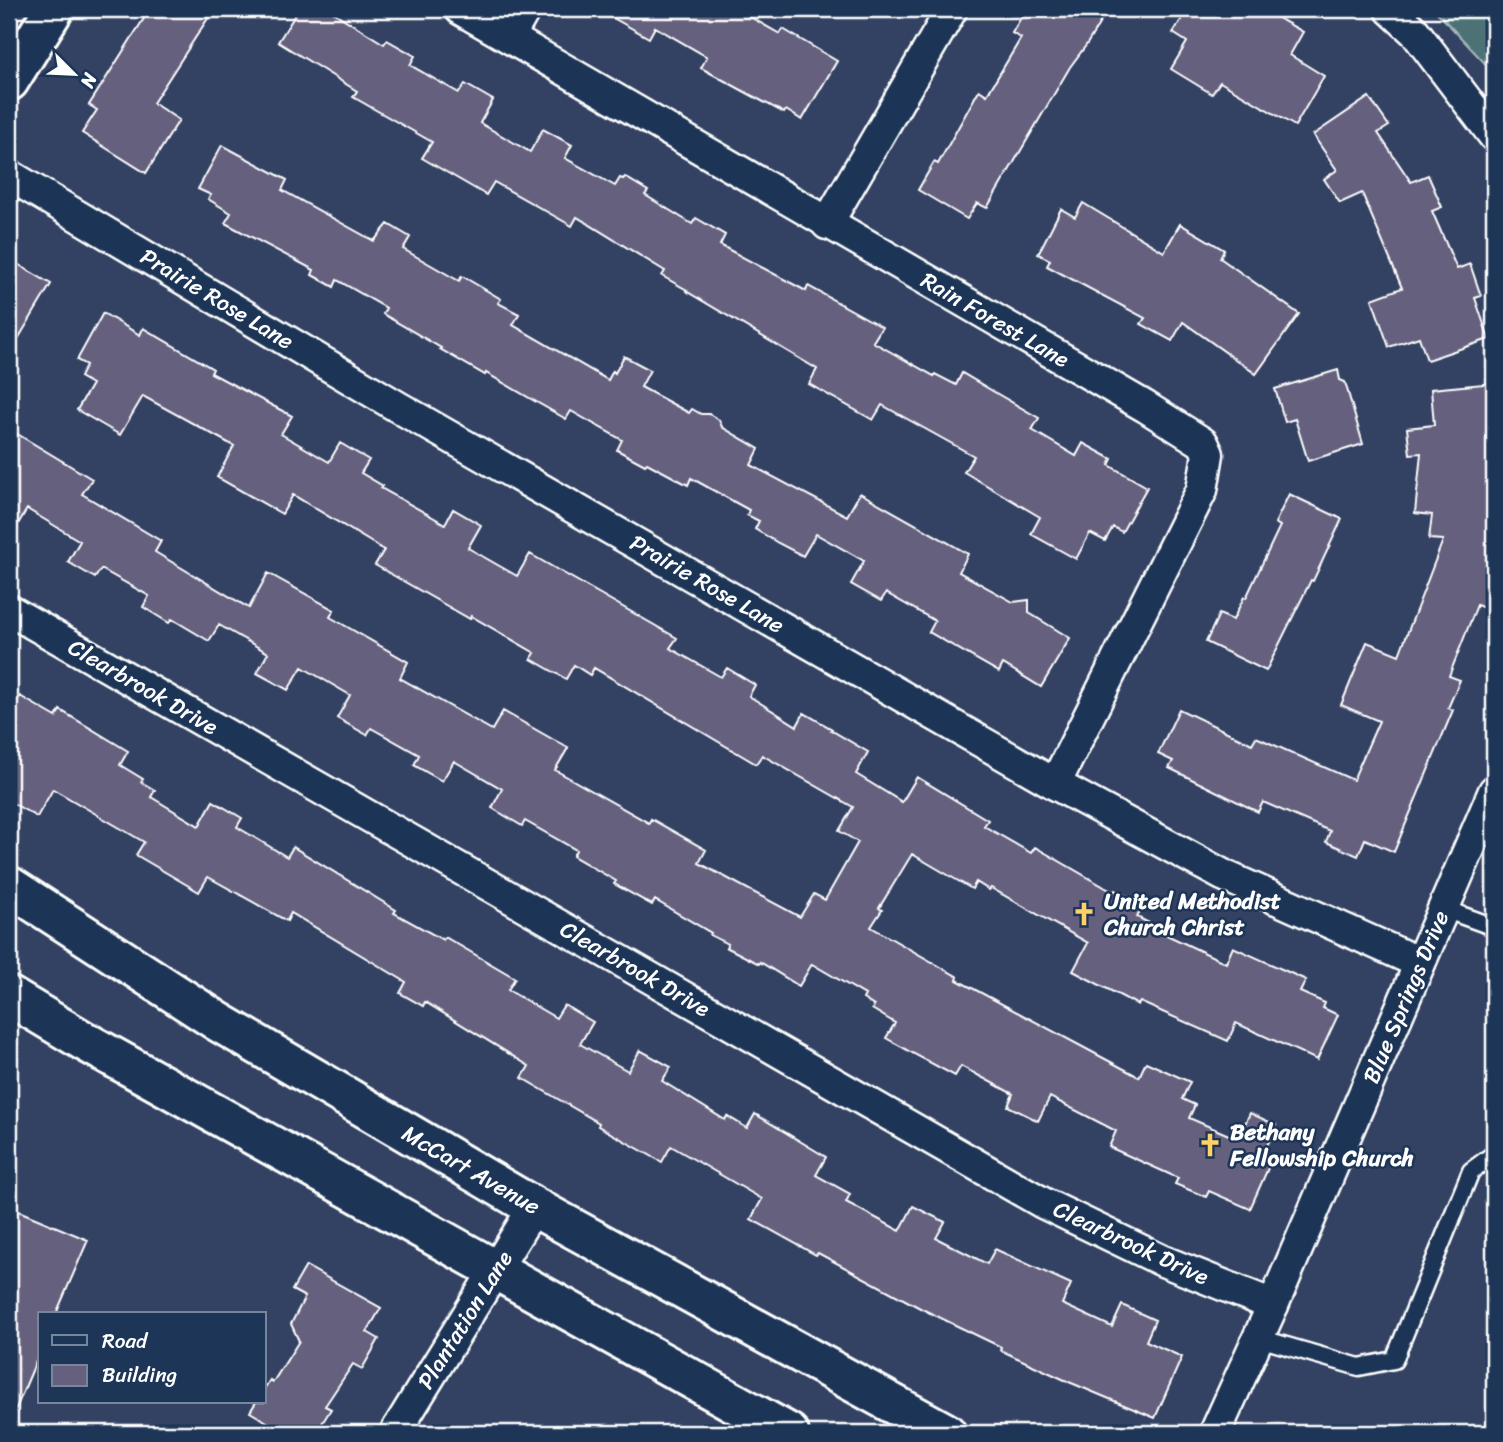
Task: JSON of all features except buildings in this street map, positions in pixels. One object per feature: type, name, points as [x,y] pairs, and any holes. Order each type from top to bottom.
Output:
[{"type":"main road","points":[[9,80],[54,9]]},
{"type":"main road","name":"McCart Avenue","points":[[9,886],[216,1021],[534,1207],[946,1433]]},
{"type":"main road","points":[[12,1005],[789,1433]]},
{"type":"street","name":"Rain Forest Lane","points":[[460,9],[1203,443],[1208,454],[1202,490],[1055,784]]},
{"type":"street","points":[[509,37],[524,9]]},
{"type":"street","points":[[827,224],[952,9]]},
{"type":"street","points":[[1390,9],[1415,32],[1494,136]]},
{"type":"street","name":"Prairie Rose Lane","points":[[9,175],[398,407],[1055,784],[1223,875],[1420,964]]},
{"type":"street","name":"Clearbrook Drive","points":[[9,610],[1043,1203],[1163,1261],[1273,1305]]},
{"type":"street","name":"Blue Springs Drive","points":[[1215,1433],[1259,1338],[1494,791]]},
{"type":"street","name":"Plantation Lane","points":[[395,1433],[534,1207]]},
{"type":"lane","points":[[1444,909],[1494,927]]},
{"type":"lane","points":[[1259,1338],[1359,1367],[1394,1360],[1471,1171],[1494,1154]]},
{"type":"green space","points":[[1434,9],[1494,9],[1494,73]]},
{"type":"place","name":"United Methodist Church Christ","points":[[1084,914]]},
{"type":"place","name":"Bethany Fellowship Church","points":[[1210,1145]]}]
